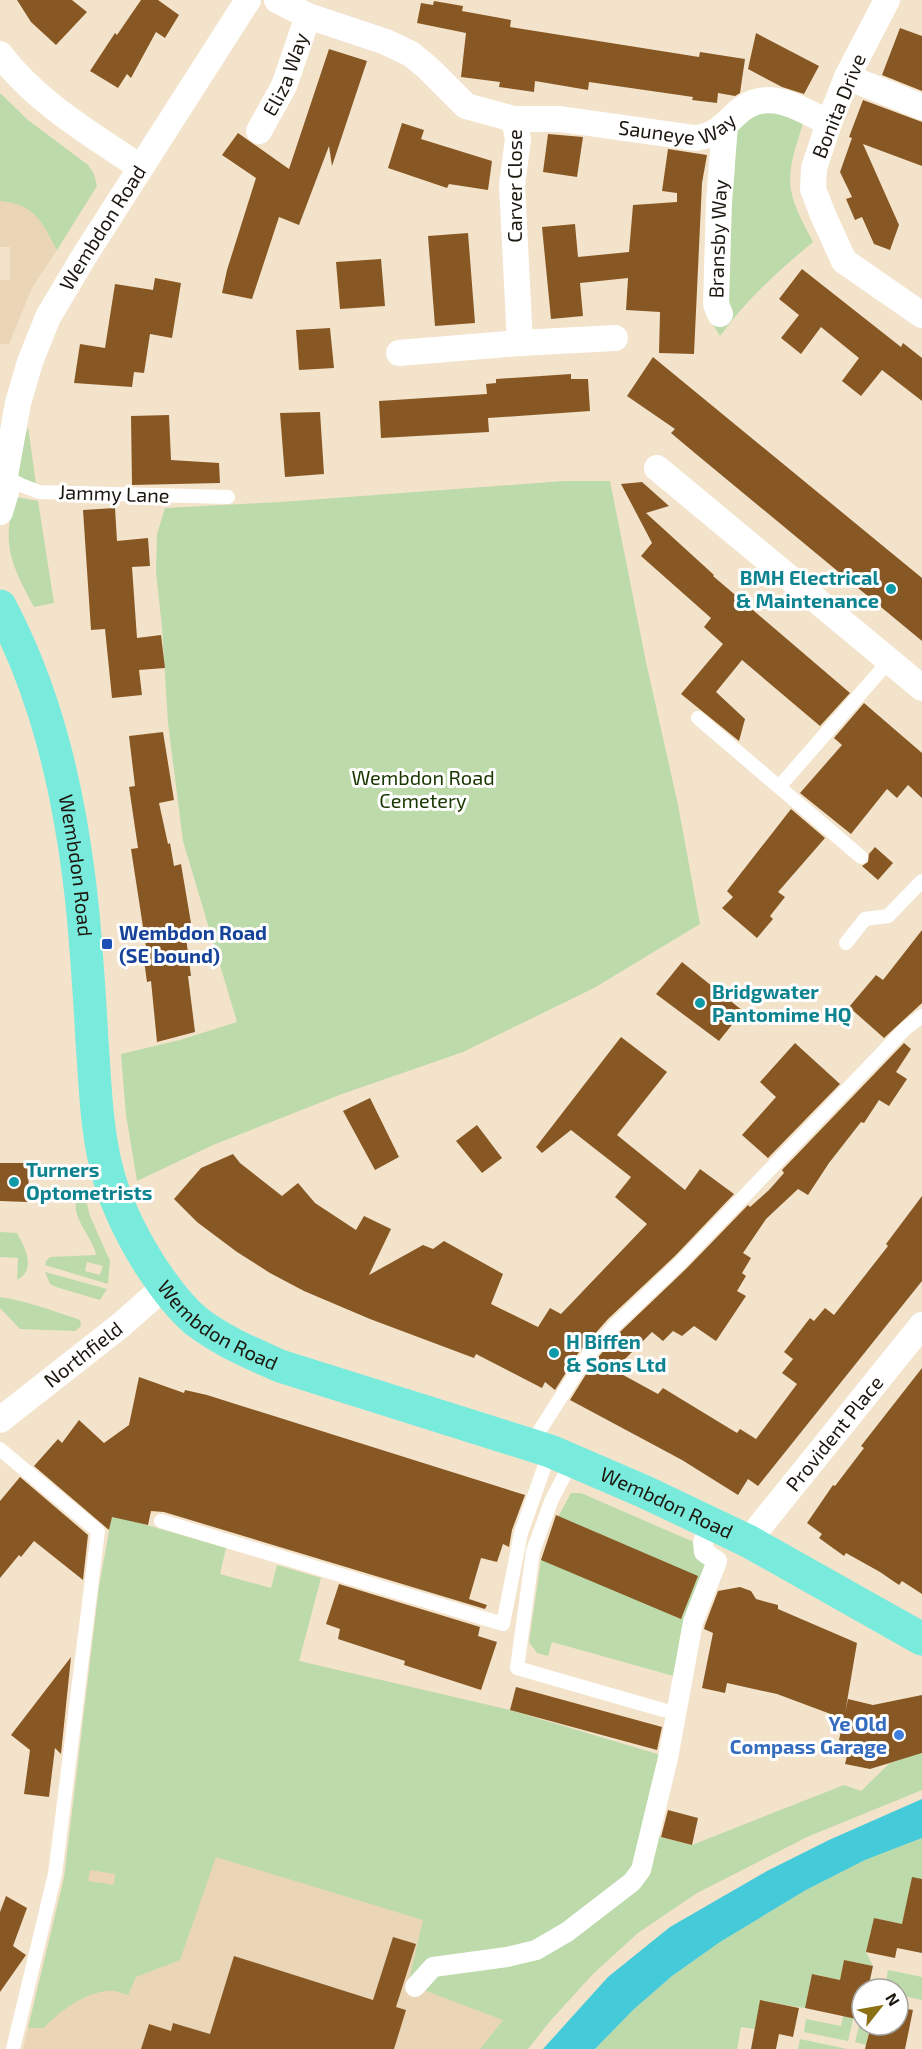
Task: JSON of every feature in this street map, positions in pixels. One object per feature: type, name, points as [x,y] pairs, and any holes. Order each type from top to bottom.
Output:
[{"type":"main road","name":"Wembdon Road","points":[[0,606],[18,640],[37,690],[52,736],[64,786],[79,879],[96,1106],[105,1163],[129,1227],[164,1287],[194,1320],[217,1336],[280,1366],[551,1452],[748,1541],[922,1639]]},
{"type":"street","name":"Wembdon Road","points":[[0,512],[6,492],[2,476],[18,403],[30,362],[48,317],[140,167],[248,0]]},
{"type":"street","name":"Carver Close","points":[[277,0],[308,16],[386,42],[411,54],[466,106],[514,119],[518,139],[512,185],[520,343]]},
{"type":"street","name":"Bonita Drive","points":[[887,0],[847,77],[814,168],[813,189],[844,261],[922,315]]},
{"type":"street","name":"Eliza Way","points":[[259,131],[284,86],[308,16]]},
{"type":"street","points":[[0,54],[46,100],[75,124],[140,167]]},
{"type":"street","points":[[847,77],[922,107]]},
{"type":"street","name":"Sauneye Way","points":[[514,119],[560,119],[695,138],[706,137],[716,132],[748,104],[757,100],[772,100],[800,108],[829,123]]},
{"type":"street","name":"Bransby Way","points":[[720,314],[716,304],[718,213],[725,125]]},
{"type":"street","points":[[399,353],[615,338]]},
{"type":"street","points":[[657,468],[922,688]]},
{"type":"street","name":"Northfield","points":[[0,1420],[164,1287]]},
{"type":"street","name":"Provident Place","points":[[748,1541],[922,1325]]},
{"type":"street","points":[[415,1987],[433,1967],[507,1957],[536,1950],[567,1932],[632,1882],[641,1870],[666,1768],[693,1622],[717,1561],[704,1552],[703,1543],[710,1523]]},
{"type":"lane","name":"Jammy Lane","points":[[2,476],[39,492],[228,497]]},
{"type":"lane","points":[[779,787],[889,661]]},
{"type":"lane","points":[[698,718],[861,857]]},
{"type":"lane","points":[[846,943],[864,919],[888,916],[922,881]]},
{"type":"lane","points":[[161,1521],[503,1624],[521,1533],[586,1358],[615,1325],[681,1262],[905,1029],[922,1016]]},
{"type":"lane","points":[[0,1449],[98,1531],[55,1874],[13,2049]]},
{"type":"lane","points":[[551,1452],[552,1499],[533,1551],[517,1668],[663,1710]]},
{"type":"shaded area","points":[[0,201],[19,203],[38,216],[57,250],[32,288],[9,344],[0,344],[0,280],[10,280],[10,247],[0,247]]},
{"type":"shaded area","points":[[299,1661],[510,1710],[518,2002],[480,2049],[23,2049],[64,1878]]},
{"type":"green space","points":[[0,93],[28,120],[88,165],[94,174],[97,186],[57,250],[36,216],[21,206],[0,201]]},
{"type":"green space","points":[[764,108],[804,120],[794,154],[790,181],[800,217],[813,242],[764,286],[720,336],[713,325],[724,314],[728,198],[733,191],[735,167],[731,159],[733,133]]},
{"type":"green space","points":[[28,427],[36,484],[13,476]]},
{"type":"green space","name":"Wembdon Road Cemetery","points":[[564,481],[610,481],[646,662],[678,805],[700,924],[594,988],[463,1052],[342,1094],[213,1145],[137,1181],[126,1115],[121,1054],[180,1040],[237,1022],[183,841],[168,723],[156,571],[157,534],[165,508],[281,502]]},
{"type":"green space","points":[[16,497],[38,501],[54,603],[34,607],[14,566],[9,528]]},
{"type":"green space","points":[[84,1193],[90,1216],[110,1261],[108,1284],[45,1265],[50,1257],[96,1255],[76,1211],[78,1196]],"holes":[[[87,1262],[103,1266],[100,1275],[85,1271]]]},
{"type":"green space","points":[[0,1232],[17,1233],[26,1252],[27,1270],[17,1280],[18,1258],[0,1257]]},
{"type":"green space","points":[[45,1272],[107,1289],[100,1300],[50,1284]]},
{"type":"green space","points":[[0,1297],[80,1320],[81,1326],[75,1331],[20,1329],[0,1308]]},
{"type":"green space","points":[[571,1493],[581,1493],[696,1543],[711,1566],[677,1677],[552,1642],[548,1656],[537,1653],[529,1642],[541,1560],[558,1517]]},
{"type":"green space","points":[[112,1515],[226,1548],[220,1574],[271,1588],[277,1565],[321,1578],[299,1661],[510,1710],[664,1756],[656,1836],[692,1845],[844,1785],[861,1791],[890,1763],[922,1753],[922,1790],[807,1837],[697,1893],[638,1933],[593,1974],[528,2049],[480,2049],[503,2020],[408,1984],[423,1920],[216,1857],[180,1960],[136,1977],[128,1995],[105,1991],[85,1997],[66,2008],[44,2028],[28,2028],[64,1878],[99,1587]],"holes":[[[90,1870],[115,1874],[114,1885],[88,1881]]]},
{"type":"green space","points":[[922,1838],[922,1918],[902,1924],[874,1918],[866,1952],[873,1966],[844,1960],[840,1980],[813,1974],[805,2008],[760,2001],[755,2029],[741,2027],[737,2049],[595,2049],[633,2010],[672,1976],[720,1942],[806,1890],[865,1860]]},
{"type":"green space","points":[[888,1970],[922,1977],[922,2000],[910,1998],[910,1977],[887,1977]]},
{"type":"green space","points":[[846,2001],[850,2002],[848,2041],[804,2032],[806,2019],[841,2026]]},
{"type":"green space","points":[[856,2037],[868,2037],[866,2045],[855,2042]]},
{"type":"green space","points":[[800,2039],[847,2049],[798,2049]]},
{"type":"water","points":[[922,1799],[922,1838],[865,1860],[806,1890],[720,1942],[672,1976],[633,2010],[595,2049],[543,2049],[608,1977],[670,1927],[767,1871],[829,1840]]},
{"type":"building","points":[[17,0],[72,0],[87,12],[56,45],[31,22]]},
{"type":"building","points":[[141,0],[158,0],[179,15],[165,38],[156,32],[131,78],[127,74],[118,88],[90,71],[115,33],[117,35]]},
{"type":"building","points":[[434,1],[463,6],[462,11],[511,20],[510,27],[699,57],[700,52],[745,59],[740,93],[735,96],[718,93],[717,103],[692,100],[693,97],[589,82],[588,90],[535,81],[534,92],[499,87],[500,82],[461,77],[466,33],[417,23],[421,3],[433,5]]},
{"type":"building","points":[[900,28],[922,36],[922,91],[882,75]]},
{"type":"building","points":[[756,33],[819,66],[804,94],[782,87],[748,69]]},
{"type":"building","points":[[329,49],[367,61],[332,166],[329,146],[299,225],[279,217],[252,299],[222,293],[256,178],[222,155],[238,133],[289,169]]},
{"type":"building","points":[[863,100],[922,122],[922,166],[863,144],[899,225],[890,250],[874,244],[862,217],[855,220],[846,199],[852,197],[840,172],[852,138],[849,137]]},
{"type":"building","points":[[402,123],[424,130],[421,139],[492,161],[488,190],[449,184],[447,188],[388,168]]},
{"type":"building","points":[[548,134],[583,137],[577,177],[543,172]]},
{"type":"building","points":[[668,149],[707,155],[702,183],[694,354],[659,353],[660,312],[626,310],[628,278],[580,283],[583,316],[551,319],[542,227],[575,224],[578,257],[629,252],[633,205],[677,202],[677,193],[662,191]]},
{"type":"building","points":[[468,233],[475,323],[435,326],[428,236]]},
{"type":"building","points":[[381,259],[385,306],[340,309],[336,262]]},
{"type":"building","points":[[802,269],[901,347],[903,343],[922,358],[922,401],[882,370],[861,396],[842,381],[859,358],[821,327],[801,354],[781,338],[799,315],[779,299]]},
{"type":"building","points":[[155,278],[181,283],[172,338],[150,334],[144,373],[134,372],[132,387],[74,383],[80,344],[105,348],[115,284],[153,290]]},
{"type":"building","points":[[330,328],[334,368],[299,370],[296,330]]},
{"type":"building","points":[[653,357],[922,578],[922,641],[671,433],[675,429],[627,396]]},
{"type":"building","points":[[571,374],[571,379],[588,379],[590,411],[488,418],[489,432],[381,438],[379,401],[487,394],[486,384],[496,383],[496,379]]},
{"type":"building","points":[[320,412],[324,474],[285,477],[280,413]]},
{"type":"building","points":[[169,415],[171,460],[219,463],[220,483],[132,485],[131,416]]},
{"type":"building","points":[[642,482],[669,506],[646,513],[713,576],[850,693],[820,726],[742,660],[716,692],[745,719],[739,741],[681,694],[723,644],[704,627],[711,618],[641,556],[652,543],[621,484]]},
{"type":"building","points":[[115,508],[117,541],[148,538],[150,566],[132,567],[137,638],[161,635],[165,668],[139,670],[142,695],[112,698],[105,629],[91,630],[83,510]]},
{"type":"building","points":[[864,703],[922,753],[922,798],[908,785],[897,798],[887,789],[851,834],[800,793],[842,745],[834,738]]},
{"type":"building","points":[[163,732],[174,800],[159,803],[174,866],[181,864],[192,929],[185,930],[195,1032],[157,1042],[151,981],[147,982],[143,953],[147,953],[131,849],[138,848],[129,787],[135,786],[129,736]]},
{"type":"building","points":[[791,809],[825,838],[778,892],[785,897],[770,916],[773,919],[757,938],[722,908],[733,897],[727,891]]},
{"type":"building","points":[[875,847],[893,863],[878,880],[862,866],[868,862],[869,854]]},
{"type":"building","points":[[922,930],[922,1003],[884,1038],[849,1007],[876,975],[883,980]]},
{"type":"building","name":"Bridgwater Pantomime HQ","points":[[682,962],[743,1011],[719,1041],[656,994]]},
{"type":"building","points":[[621,1037],[667,1072],[617,1135],[685,1190],[700,1169],[734,1194],[675,1256],[608,1319],[579,1352],[555,1390],[545,1382],[542,1388],[476,1354],[474,1358],[370,1319],[304,1291],[237,1252],[197,1222],[174,1199],[201,1168],[233,1154],[240,1163],[282,1196],[298,1183],[315,1203],[356,1230],[364,1216],[391,1229],[369,1275],[423,1245],[433,1249],[444,1241],[503,1274],[491,1304],[538,1327],[550,1308],[561,1314],[647,1224],[615,1197],[631,1177],[571,1130],[542,1153],[536,1147]]},
{"type":"building","points":[[795,1043],[840,1084],[768,1158],[742,1135],[776,1097],[760,1082]]},
{"type":"building","points":[[904,1043],[911,1049],[896,1072],[907,1079],[889,1106],[879,1100],[864,1123],[861,1122],[829,1163],[808,1195],[798,1189],[766,1219],[743,1253],[751,1258],[742,1273],[746,1276],[737,1291],[746,1296],[716,1341],[694,1326],[682,1336],[673,1331],[663,1341],[652,1332],[614,1370],[658,1394],[663,1388],[737,1433],[740,1429],[756,1439],[797,1384],[782,1373],[793,1359],[784,1352],[810,1318],[814,1321],[825,1308],[834,1315],[888,1246],[886,1244],[922,1196],[922,1281],[758,1486],[748,1479],[738,1495],[682,1460],[570,1400],[593,1363],[621,1331],[748,1205],[750,1207],[769,1190],[784,1173],[782,1170]]},
{"type":"building","points":[[370,1098],[399,1157],[375,1170],[343,1111]]},
{"type":"building","points":[[477,1125],[502,1158],[482,1173],[456,1141]]},
{"type":"building","name":"Turners Optometrists","points":[[0,1163],[29,1163],[28,1202],[0,1201]]},
{"type":"building","points":[[922,1368],[922,1594],[902,1581],[899,1585],[846,1553],[844,1556],[819,1538],[822,1534],[807,1523],[833,1485],[835,1486],[864,1448],[861,1446]]},
{"type":"building","points":[[139,1377],[184,1393],[185,1390],[207,1395],[525,1495],[512,1530],[509,1547],[503,1544],[497,1562],[481,1558],[469,1599],[487,1605],[485,1609],[164,1512],[151,1511],[148,1525],[112,1517],[109,1530],[34,1466],[58,1439],[62,1443],[79,1420],[104,1443],[129,1425]]},
{"type":"building","points":[[20,1477],[88,1535],[83,1580],[34,1541],[0,1578],[0,1501]]},
{"type":"building","points":[[556,1515],[698,1576],[681,1619],[541,1560]]},
{"type":"building","points":[[339,1584],[480,1627],[478,1636],[497,1642],[481,1690],[404,1665],[405,1661],[338,1639],[340,1629],[326,1624]]},
{"type":"building","points":[[740,1587],[751,1591],[756,1599],[778,1605],[778,1609],[857,1643],[844,1719],[777,1694],[727,1683],[725,1693],[702,1688],[713,1633],[704,1629],[705,1625],[718,1591]]},
{"type":"building","points":[[71,1657],[61,1754],[55,1748],[49,1797],[24,1794],[30,1750],[11,1735]]},
{"type":"building","points":[[516,1687],[662,1727],[657,1750],[510,1710]]},
{"type":"building","points":[[922,1695],[922,1753],[870,1769],[845,1764],[850,1744],[839,1740],[848,1699],[873,1705]]},
{"type":"building","points":[[668,1810],[698,1818],[692,1845],[661,1837]]},
{"type":"building","points":[[912,1877],[922,1879],[922,1953],[897,1948],[895,1958],[866,1952],[874,1918],[902,1924]]},
{"type":"building","points":[[6,1896],[27,1908],[13,1946],[26,1955],[0,1992],[0,1912]]},
{"type":"building","points":[[393,1937],[416,1944],[396,2007],[406,2010],[394,2049],[141,2049],[149,2024],[171,2031],[173,2023],[210,2034],[234,1956],[373,2000]]},
{"type":"building","points":[[844,1960],[873,1966],[871,1977],[850,1977],[850,2018],[805,2008],[812,1974],[840,1980]]},
{"type":"building","points":[[760,2000],[799,2008],[793,2037],[779,2034],[776,2049],[751,2049]]},
{"type":"building","points":[[910,2009],[913,2010],[910,2025]]},
{"type":"building","points":[[868,2037],[907,2037],[905,2049],[865,2049]]},
{"type":"place","name":"BMH Electrical & Maintenance","points":[[891,589]]},
{"type":"place","name":"Wembdon Road (SE bound)","points":[[107,944]]},
{"type":"place","name":"Bridgwater Pantomime HQ","points":[[700,1003]]},
{"type":"place","name":"Turners Optometrists","points":[[14,1182]]},
{"type":"place","name":"H Biffen & Sons Ltd","points":[[554,1353]]},
{"type":"place","name":"Ye Old Compass Garage","points":[[899,1735]]}]
